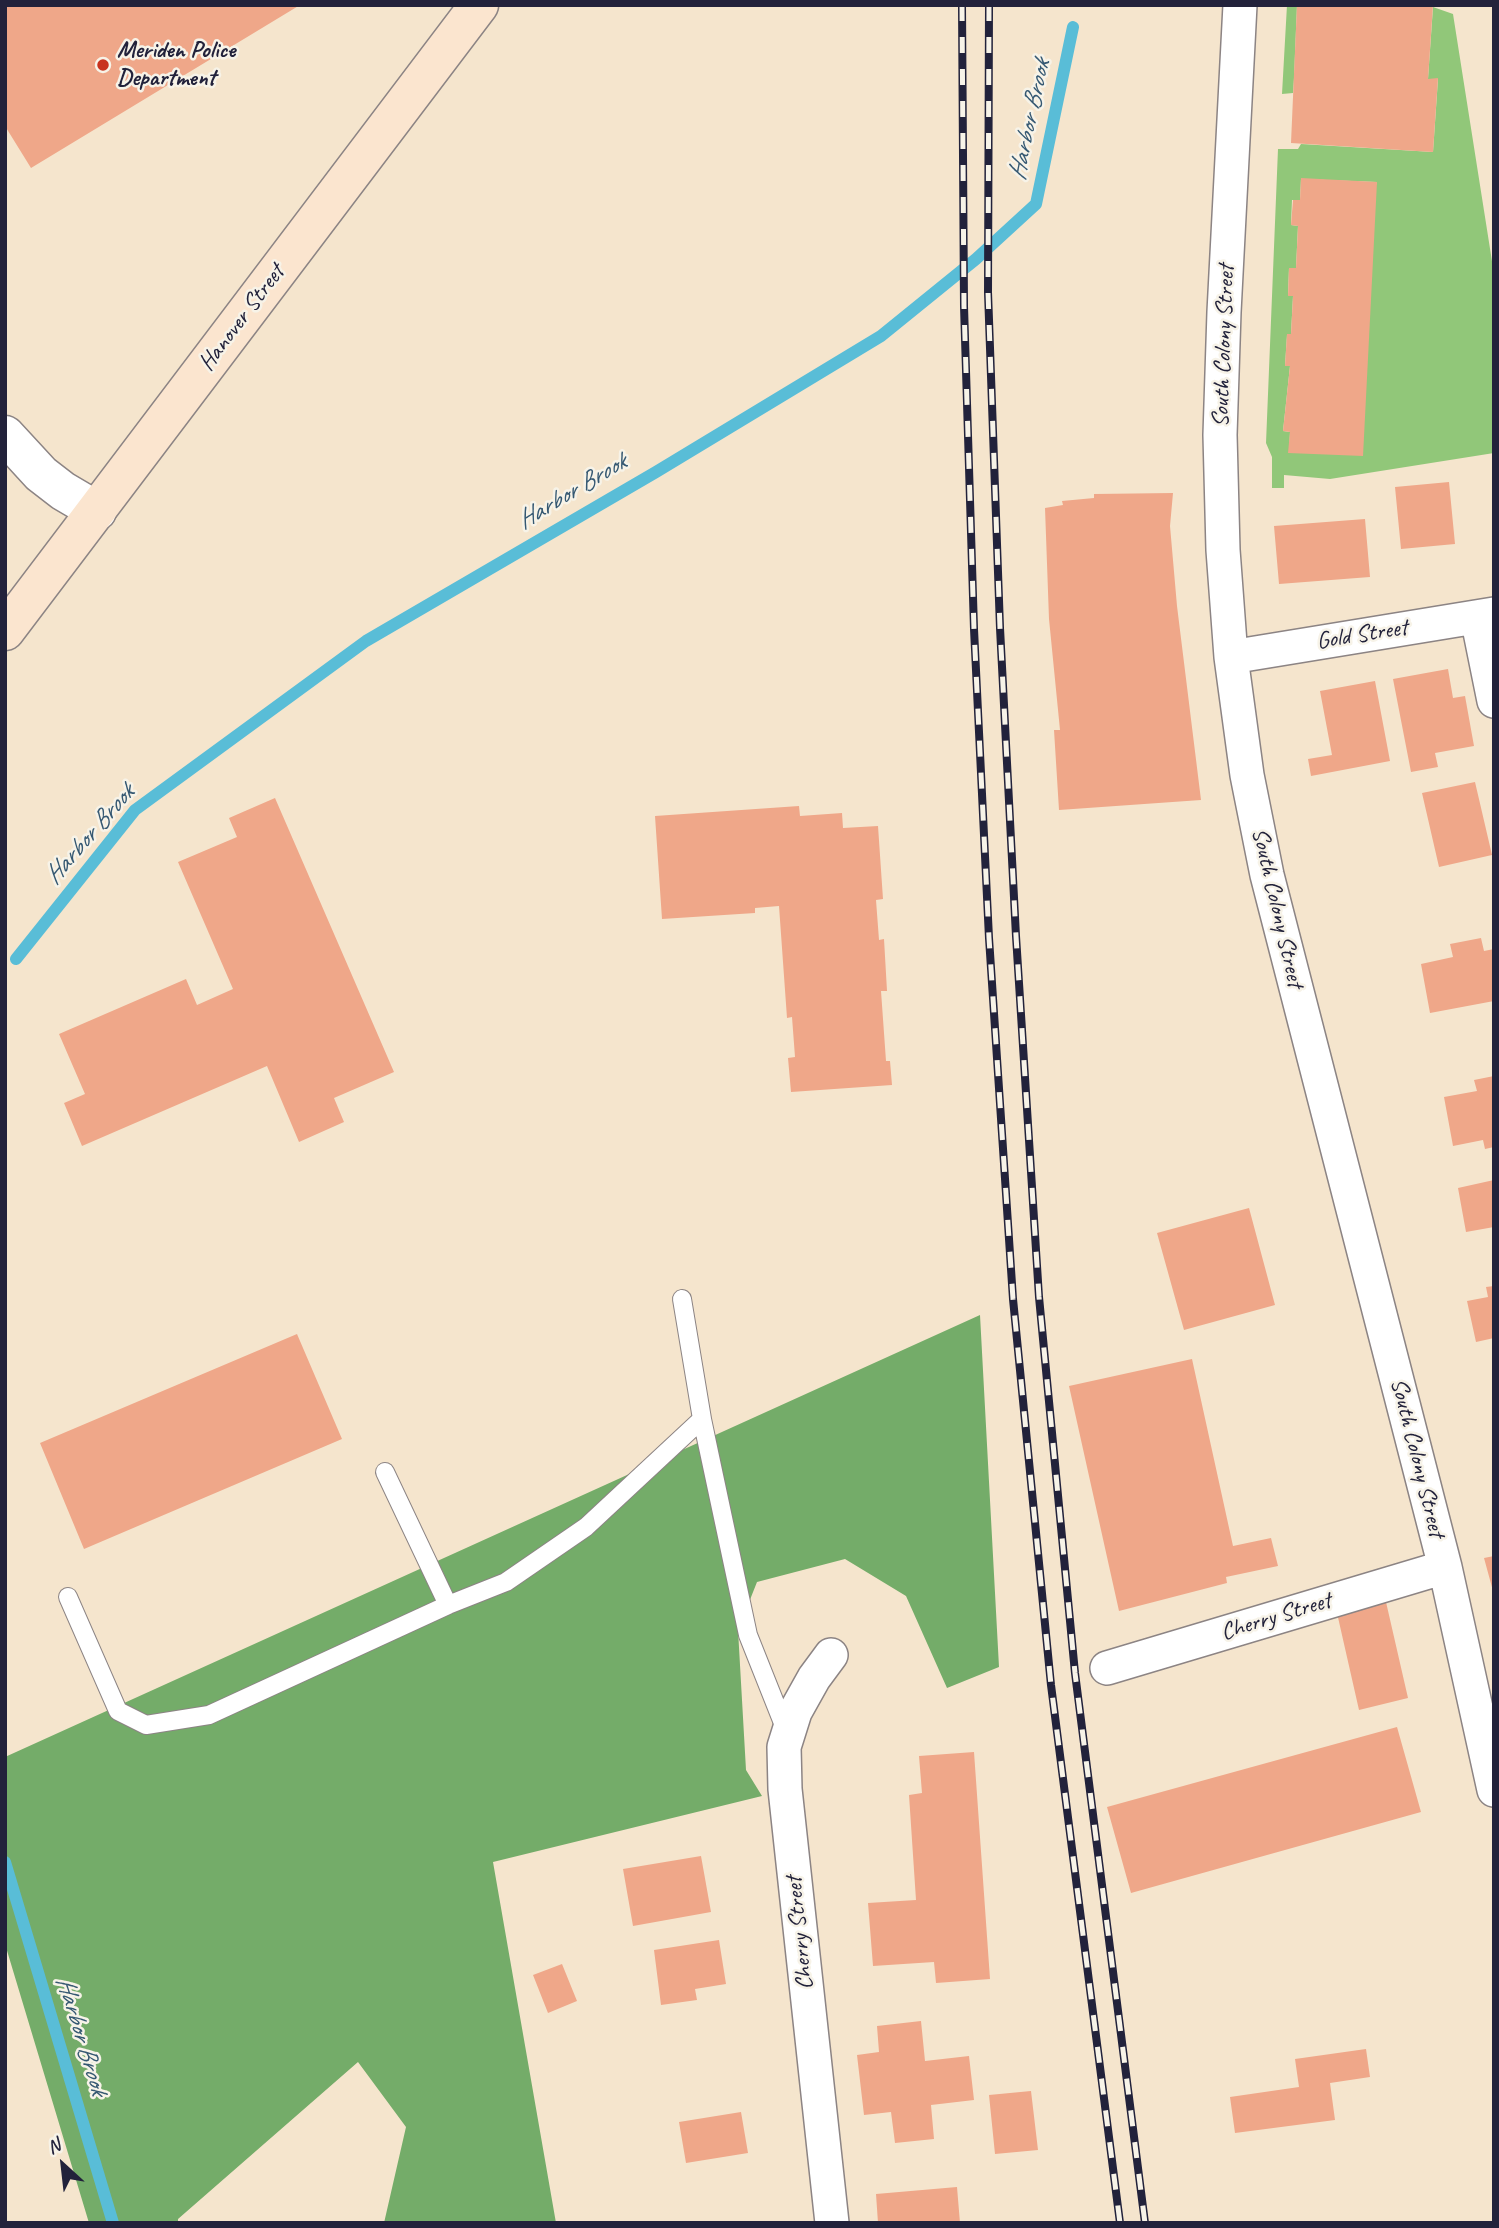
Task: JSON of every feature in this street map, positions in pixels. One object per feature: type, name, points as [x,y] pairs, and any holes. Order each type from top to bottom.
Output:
[{"type":"main road","name":"Hanover Street","points":[[5,631],[478,5]]},
{"type":"street","name":"South Colony Street","points":[[1240,5],[1220,435],[1223,550],[1231,657],[1247,775],[1267,875],[1445,1567],[1494,1790]]},
{"type":"street","points":[[5,435],[41,474],[97,512]]},
{"type":"street","points":[[1485,616],[1494,701]]},
{"type":"street","name":"Gold Street","points":[[1231,657],[1485,616]]},
{"type":"street","name":"Cherry Street","points":[[1107,1668],[1445,1567]]},
{"type":"street","name":"Cherry Street","points":[[831,1655],[795,1712],[785,1747],[785,1789],[832,2223]]},
{"type":"lane","points":[[682,1299],[702,1419],[748,1635],[788,1736]]},
{"type":"lane","points":[[68,1597],[118,1712],[145,1726],[209,1715],[506,1581],[586,1527],[702,1419]]},
{"type":"lane","points":[[385,1472],[449,1605]]},
{"type":"green space","points":[[1287,5],[1297,5],[1294,78],[1293,93],[1282,94]]},
{"type":"green space","points":[[1433,7],[1453,14],[1494,274],[1494,453],[1330,479],[1284,475],[1284,488],[1272,488],[1272,457],[1266,443],[1278,149],[1298,149],[1301,144],[1433,152],[1438,79],[1428,79]],"holes":[[[1301,179],[1377,182],[1289,453],[1290,432],[1283,431],[1290,366],[1285,366],[1287,335],[1291,334],[1293,296],[1288,295],[1289,268],[1296,268],[1298,226],[1291,225],[1292,200],[1300,200]]]},
{"type":"green space","points":[[980,1315],[999,1667],[947,1688],[906,1596],[845,1559],[757,1582],[738,1630],[746,1770],[762,1796],[493,1862],[556,2223],[384,2223],[406,2127],[358,2062],[178,2219],[178,2223],[89,2223],[5,1944],[5,1757]]},
{"type":"building","name":"Meriden Police Department","points":[[5,5],[300,5],[31,168],[5,126]]},
{"type":"building","points":[[1297,5],[1433,5],[1428,79],[1438,78],[1433,152],[1291,143]]},
{"type":"building","points":[[1301,178],[1377,182],[1363,456],[1288,453],[1290,432],[1283,431],[1290,366],[1285,366],[1287,334],[1291,334],[1293,296],[1288,296],[1289,268],[1296,268],[1298,226],[1291,225],[1293,200],[1300,200]]},
{"type":"building","points":[[1449,482],[1455,544],[1401,549],[1395,487]]},
{"type":"building","points":[[1173,493],[1170,526],[1177,606],[1201,800],[1059,810],[1054,730],[1060,730],[1049,619],[1045,508],[1063,505],[1062,501],[1094,498],[1094,494]]},
{"type":"building","points":[[1365,519],[1370,577],[1279,584],[1274,526]]},
{"type":"building","points":[[1448,669],[1453,698],[1465,696],[1474,746],[1435,753],[1438,767],[1411,772],[1393,679]]},
{"type":"building","points":[[1375,681],[1390,761],[1311,776],[1308,759],[1332,755],[1320,691]]},
{"type":"building","points":[[1475,782],[1492,855],[1439,867],[1422,793]]},
{"type":"building","points":[[275,798],[394,1072],[334,1098],[344,1122],[299,1142],[267,1066],[82,1146],[64,1103],[85,1094],[59,1034],[186,979],[197,1005],[233,989],[178,862],[237,837],[229,818]]},
{"type":"building","points":[[799,806],[800,816],[842,813],[843,828],[878,826],[883,899],[876,900],[879,940],[884,939],[887,991],[881,991],[886,1061],[890,1061],[892,1085],[791,1092],[788,1058],[795,1057],[792,1017],[787,1018],[779,906],[755,908],[755,913],[662,919],[655,816]]},
{"type":"building","points":[[1481,938],[1484,951],[1494,949],[1494,1001],[1430,1013],[1421,964],[1453,957],[1450,944]]},
{"type":"building","points":[[1494,1076],[1494,1147],[1485,1149],[1483,1140],[1453,1146],[1444,1097],[1477,1091],[1474,1080]]},
{"type":"building","points":[[1494,1180],[1494,1227],[1466,1232],[1458,1188]]},
{"type":"building","points":[[1249,1208],[1275,1305],[1184,1330],[1157,1233]]},
{"type":"building","points":[[1494,1286],[1494,1338],[1476,1342],[1467,1301],[1488,1297],[1486,1287]]},
{"type":"building","points":[[297,1334],[342,1439],[84,1549],[40,1443]]},
{"type":"building","points":[[1192,1359],[1233,1546],[1271,1538],[1278,1566],[1226,1577],[1227,1583],[1119,1611],[1069,1386]]},
{"type":"building","points":[[1494,1556],[1494,1591],[1493,1591],[1484,1558]]},
{"type":"building","points":[[1386,1602],[1408,1698],[1359,1710],[1337,1613]]},
{"type":"building","points":[[1397,1727],[1421,1812],[1131,1893],[1107,1807]]},
{"type":"building","points":[[974,1752],[990,1979],[936,1983],[934,1962],[873,1966],[868,1903],[916,1900],[909,1795],[922,1793],[919,1756]]},
{"type":"building","points":[[701,1856],[711,1912],[633,1926],[623,1869]]},
{"type":"building","points":[[719,1940],[726,1984],[695,1989],[697,2000],[661,2005],[654,1950]]},
{"type":"building","points":[[562,1964],[577,2001],[548,2013],[533,1975]]},
{"type":"building","points":[[921,2021],[925,2061],[969,2056],[974,2100],[931,2105],[934,2139],[895,2143],[891,2112],[864,2115],[857,2055],[879,2052],[877,2026]]},
{"type":"building","points":[[1366,2049],[1370,2077],[1330,2083],[1335,2120],[1235,2133],[1230,2097],[1299,2087],[1295,2059]]},
{"type":"building","points":[[1031,2091],[1038,2150],[995,2154],[989,2095]]},
{"type":"building","points":[[741,2112],[748,2153],[686,2163],[679,2122]]},
{"type":"building","points":[[957,2187],[960,2223],[878,2223],[876,2194]]},
{"type":"waterway","name":"Harbor Brook","points":[[16,959],[135,810],[366,641],[656,472],[881,336],[976,259],[1036,204],[1073,27]]},
{"type":"waterway","name":"Harbor Brook","points":[[5,1862],[113,2223]]},
{"type":"railway","points":[[962,5],[964,306],[974,629],[989,938],[1013,1299],[1051,1685],[1120,2223]]},
{"type":"railway","points":[[989,5],[988,292],[1000,628],[1039,1297],[1075,1673],[1145,2223]]},
{"type":"place","name":"Meriden Police Department","points":[[103,65]]}]
